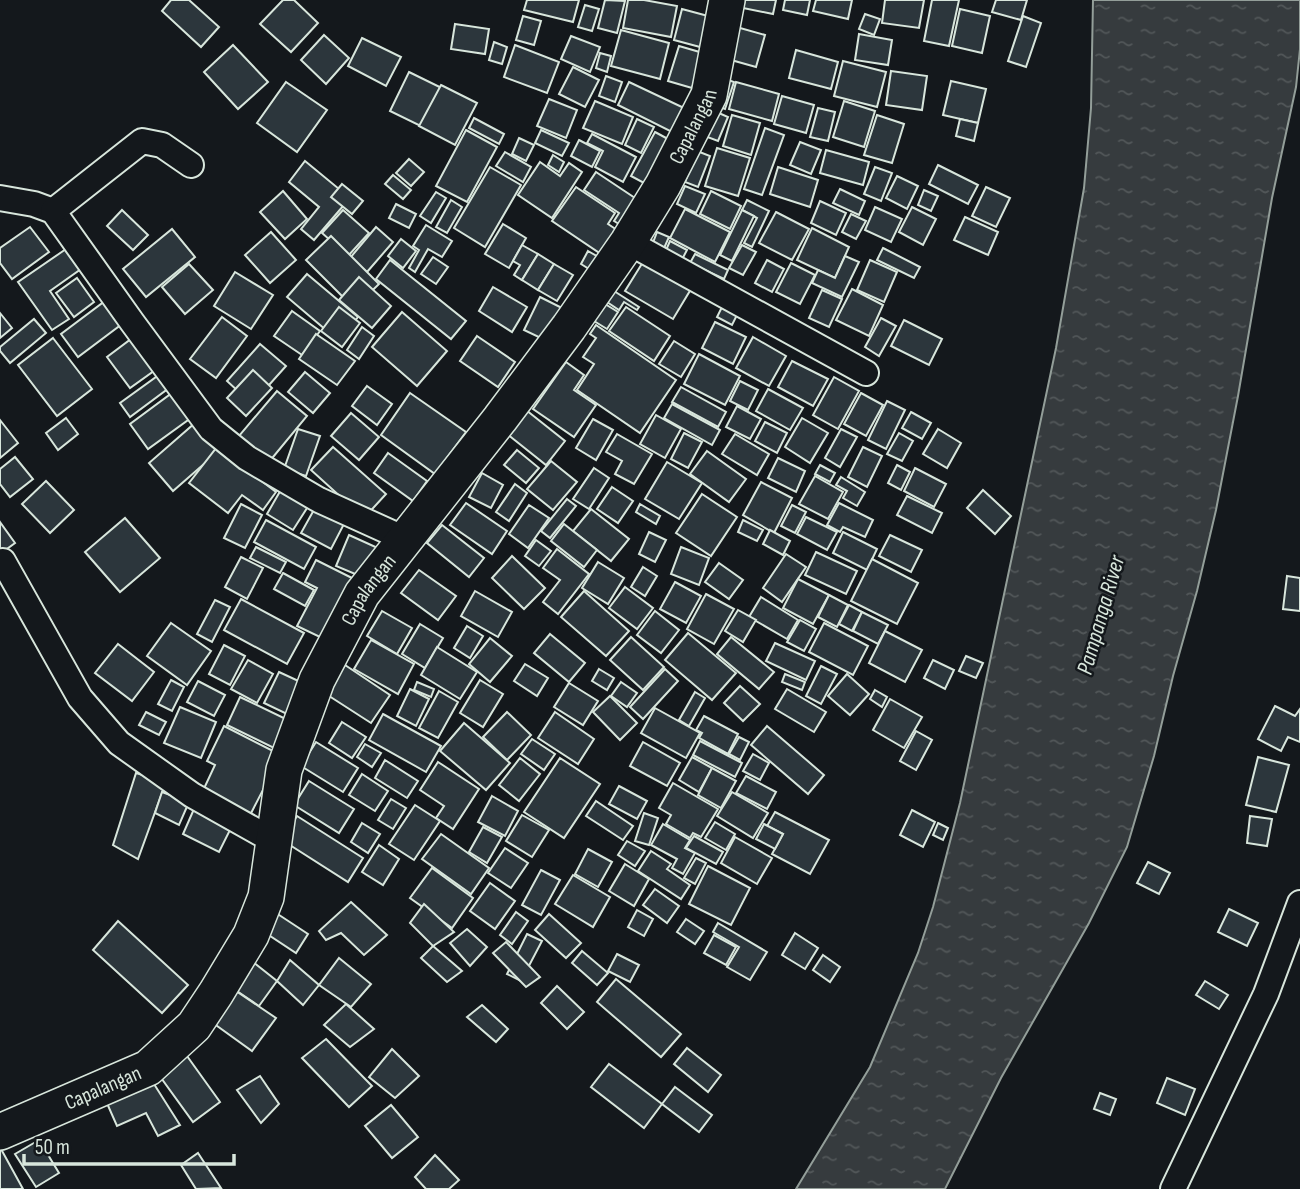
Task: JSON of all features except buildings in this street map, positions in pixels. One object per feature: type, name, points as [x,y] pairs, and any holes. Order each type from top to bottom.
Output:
[{"type":"street","name":"Capalangan","points":[[0,1132],[148,1068],[194,1026],[216,993],[251,935],[265,897],[284,769],[317,680],[362,594],[569,327],[628,242],[663,185],[709,95],[727,0]]},
{"type":"street","points":[[53,211],[142,141],[162,145],[191,165]]},
{"type":"street","points":[[0,198],[34,204],[53,211],[211,429],[247,458],[319,500],[405,539]]},
{"type":"street","points":[[628,242],[866,373]]},
{"type":"street","points":[[3,561],[80,698],[119,743],[192,794],[274,841]]},
{"type":"street","points":[[1173,1189],[1266,994],[1300,902]]},
{"type":"water","name":"Pampanga River","points":[[1093,0],[1300,0],[1300,49],[1296,87],[1272,198],[1216,510],[1197,591],[1127,847],[1089,923],[1001,1078],[945,1189],[796,1189],[870,1067],[918,953],[960,803],[1056,348],[1084,188],[1091,108]]}]
